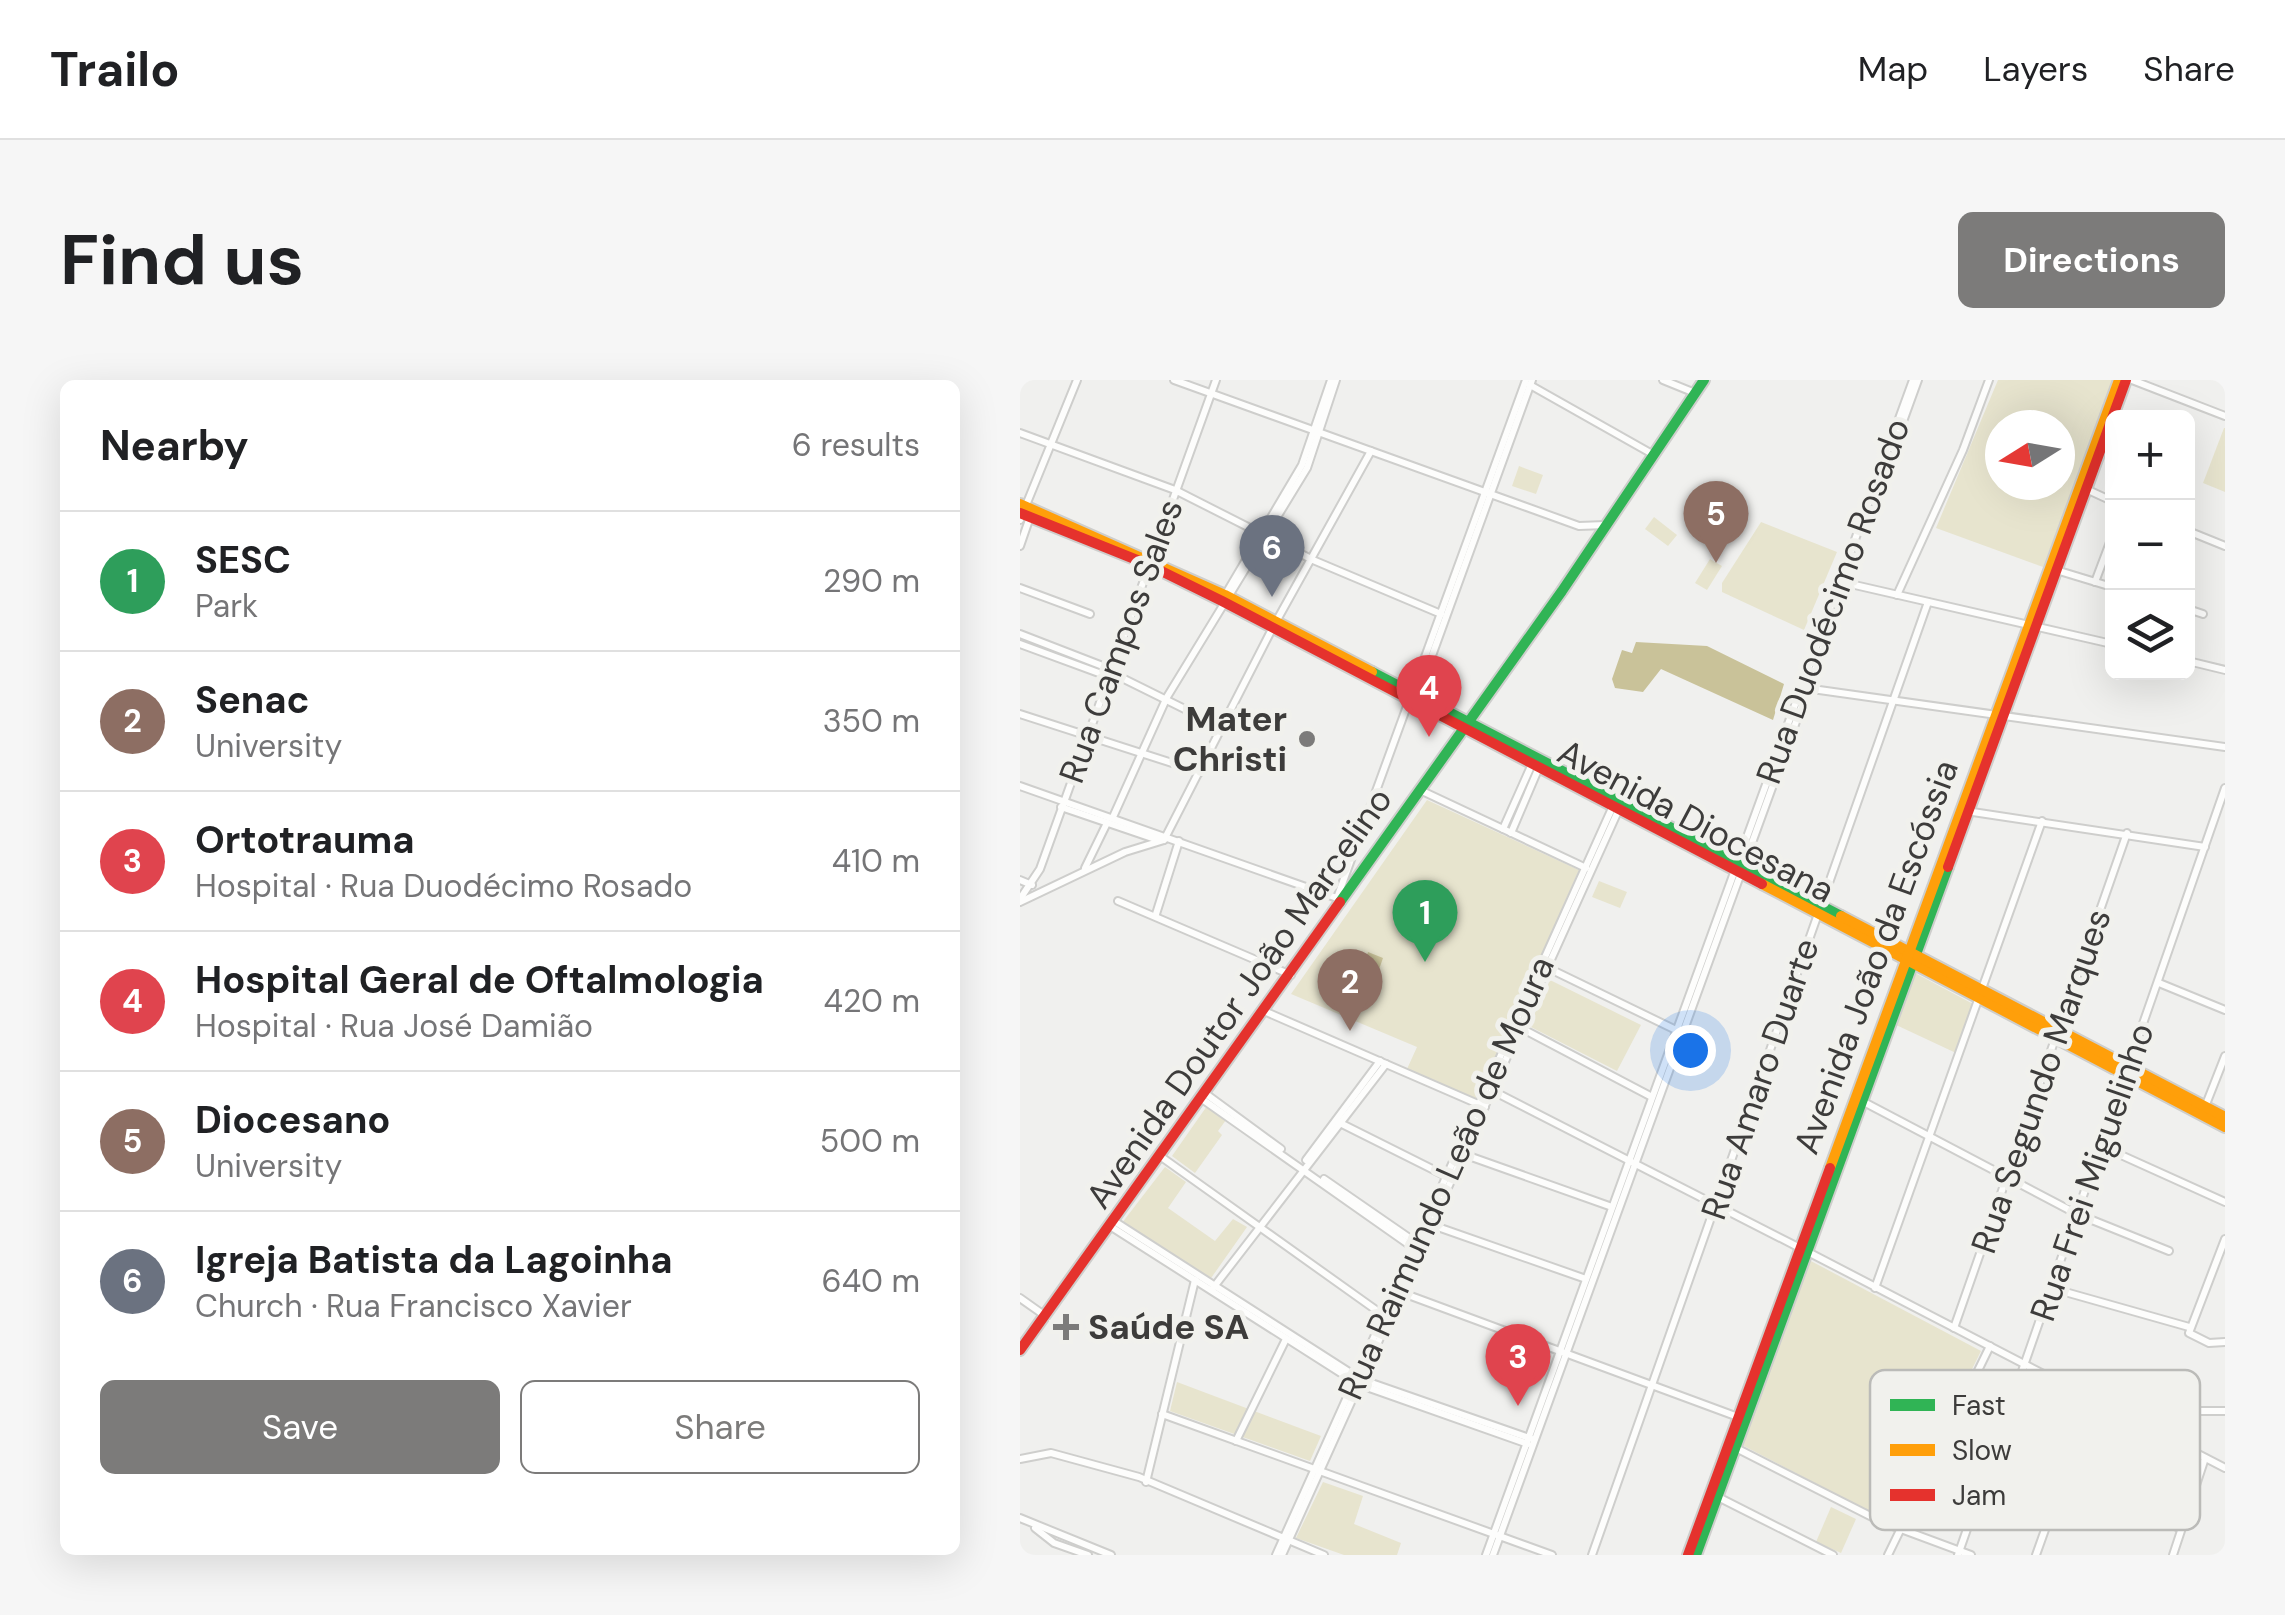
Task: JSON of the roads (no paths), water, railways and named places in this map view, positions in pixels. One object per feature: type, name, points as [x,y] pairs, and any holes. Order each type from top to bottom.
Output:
[{"type":"street","points":[[1020,546],[1025,510],[1077,380]]},
{"type":"street","points":[[1174,380],[1587,528],[1606,524]]},
{"type":"street","name":"Rua Campos Sales","points":[[1020,901],[1032,885],[1216,380]]},
{"type":"street","points":[[1084,869],[1168,696],[1306,468],[1334,380]]},
{"type":"street","points":[[1663,380],[1696,393]]},
{"type":"street","name":"Avenida Doutor João Marcelino","points":[[1020,1350],[1291,975],[1340,899],[1704,380]]},
{"type":"street","name":"Rua Duodécimo Rosado","points":[[1489,1555],[1846,583],[1915,380]]},
{"type":"street","name":"Rua Duodécimo Rosado","points":[[1806,688],[1915,380]]},
{"type":"street","points":[[1897,595],[1963,450],[1989,380]]},
{"type":"street","points":[[2126,380],[2225,416]]},
{"type":"street","name":"Avenida João da Escóssia","points":[[2031,626],[2126,380]]},
{"type":"street","name":"Avenida João da Escóssia","points":[[1696,1555],[1997,715],[2126,380]]},
{"type":"street","points":[[1020,786],[1340,899],[1529,382],[1654,455]]},
{"type":"street","points":[[1020,433],[1175,490],[1313,560],[1441,614]]},
{"type":"street","points":[[1020,901],[1084,869],[1163,839],[1274,625],[1371,451]]},
{"type":"street","points":[[2086,489],[2110,500]]},
{"type":"street","points":[[1411,701],[1489,491]]},
{"type":"street","name":"Avenida Diocesana","points":[[1025,510],[1148,561],[1274,625],[1411,701],[2218,1117]]},
{"type":"street","points":[[2195,534],[2225,546]]},
{"type":"street","points":[[2095,582],[2105,555]]},
{"type":"street","points":[[2055,570],[2105,585]]},
{"type":"street","points":[[1846,583],[2105,642]]},
{"type":"street","points":[[1020,588],[1090,614]]},
{"type":"street","name":"Rua Amaro Duarte","points":[[1592,1555],[1928,602]]},
{"type":"street","points":[[2195,611],[2203,614]]},
{"type":"street","points":[[1020,634],[1168,696],[1223,728]]},
{"type":"street","points":[[1020,644],[1111,672]]},
{"type":"street","points":[[2195,664],[2225,670]]},
{"type":"street","points":[[1806,688],[1890,703],[2225,746]]},
{"type":"street","points":[[1020,714],[1200,772]]},
{"type":"street","name":"Avenida João da Escóssia","points":[[1688,1555],[1860,1100],[1997,715]]},
{"type":"street","points":[[1507,831],[1536,764]]},
{"type":"street","name":"Rua Frei Miguelinho","points":[[2023,1370],[2225,788]]},
{"type":"street","points":[[1420,790],[1586,868]]},
{"type":"street","name":"Rua Raimundo Leão de Moura","points":[[1357,1380],[1383,1315],[1432,1224],[1586,868],[1617,806]]},
{"type":"street","name":"Rua Raimundo Leão de Moura","points":[[1483,1106],[1548,968],[1617,806]]},
{"type":"street","points":[[1966,811],[2205,847]]},
{"type":"street","points":[[1875,1288],[2042,821]]},
{"type":"street","name":"Rua Segundo Marques","points":[[1954,1328],[2059,1037],[2126,833]]},
{"type":"street","points":[[1156,914],[1177,840]]},
{"type":"street","name":"Rua Duodécimo Rosado","points":[[1562,1352],[1676,1030],[1739,870]]},
{"type":"street","points":[[1020,880],[1032,885]]},
{"type":"street","points":[[1118,901],[1291,975]]},
{"type":"street","points":[[1548,968],[1676,1030]]},
{"type":"street","points":[[2159,982],[2225,1010]]},
{"type":"street","points":[[1264,1011],[1483,1106]]},
{"type":"street","points":[[1521,1028],[1652,1097]]},
{"type":"street","points":[[2205,1107],[2225,1056]]},
{"type":"street","points":[[1211,1287],[1383,1062]]},
{"type":"street","name":"Avenida Diocesana","points":[[2127,1072],[2205,1107],[2225,1127]]},
{"type":"street","points":[[1493,1091],[2036,1370]]},
{"type":"street","points":[[1204,1096],[1418,1248]]},
{"type":"street","points":[[1860,1100],[2076,1214],[2168,1251]]},
{"type":"street","points":[[1339,1122],[1448,1177]]},
{"type":"street","points":[[2100,1146],[2225,1202]]},
{"type":"street","points":[[1462,1154],[1612,1207]]},
{"type":"street","name":"Rua Raimundo Leão de Moura","points":[[1279,1555],[1400,1292],[1448,1177],[1462,1154]]},
{"type":"street","points":[[1160,1156],[1383,1315]]},
{"type":"street","points":[[1112,1224],[1357,1380],[1530,1441]]},
{"type":"street","points":[[1432,1224],[1586,1279]]},
{"type":"street","points":[[2225,1239],[2189,1327],[2191,1337],[2225,1342]]},
{"type":"street","points":[[1145,1483],[1195,1277]]},
{"type":"street","points":[[2050,1288],[2189,1327]]},
{"type":"street","points":[[1400,1292],[1738,1417]]},
{"type":"street","points":[[1020,1298],[1044,1315]]},
{"type":"street","points":[[1236,1441],[1287,1337]]},
{"type":"street","points":[[1978,1370],[1990,1346]]},
{"type":"street","points":[[1162,1414],[1552,1555]]},
{"type":"street","points":[[1734,1447],[1870,1515]]},
{"type":"street","points":[[1020,1459],[1051,1453],[1140,1477],[1145,1483],[1324,1555]]},
{"type":"street","points":[[2200,1455],[2225,1468]]},
{"type":"street","points":[[2200,1476],[2206,1458]]},
{"type":"street","points":[[1717,1496],[1833,1555]]},
{"type":"street","points":[[1020,1518],[1034,1527],[1111,1555]]},
{"type":"street","points":[[1034,1527],[1040,1536],[1088,1555]]},
{"type":"street","points":[[1888,1555],[1900,1530],[1971,1555]]},
{"type":"street","points":[[2036,1555],[2045,1530]]},
{"type":"street","points":[[2172,1555],[2182,1530]]},
{"type":"place","name":"Diocesano","points":[[1716,563]]},
{"type":"place","name":"Igreja Batista da Lagoinha","points":[[1272,597]]},
{"type":"place","name":"Hospital Geral de Oftalmologia","points":[[1429,737]]},
{"type":"place","name":"Mater Christi","points":[[1307,739]]},
{"type":"place","name":"SESC","points":[[1425,962]]},
{"type":"place","name":"Senac","points":[[1350,1031]]},
{"type":"place","name":"Saúde SA","points":[[1066,1327]]},
{"type":"place","name":"Ortotrauma","points":[[1518,1406]]}]
